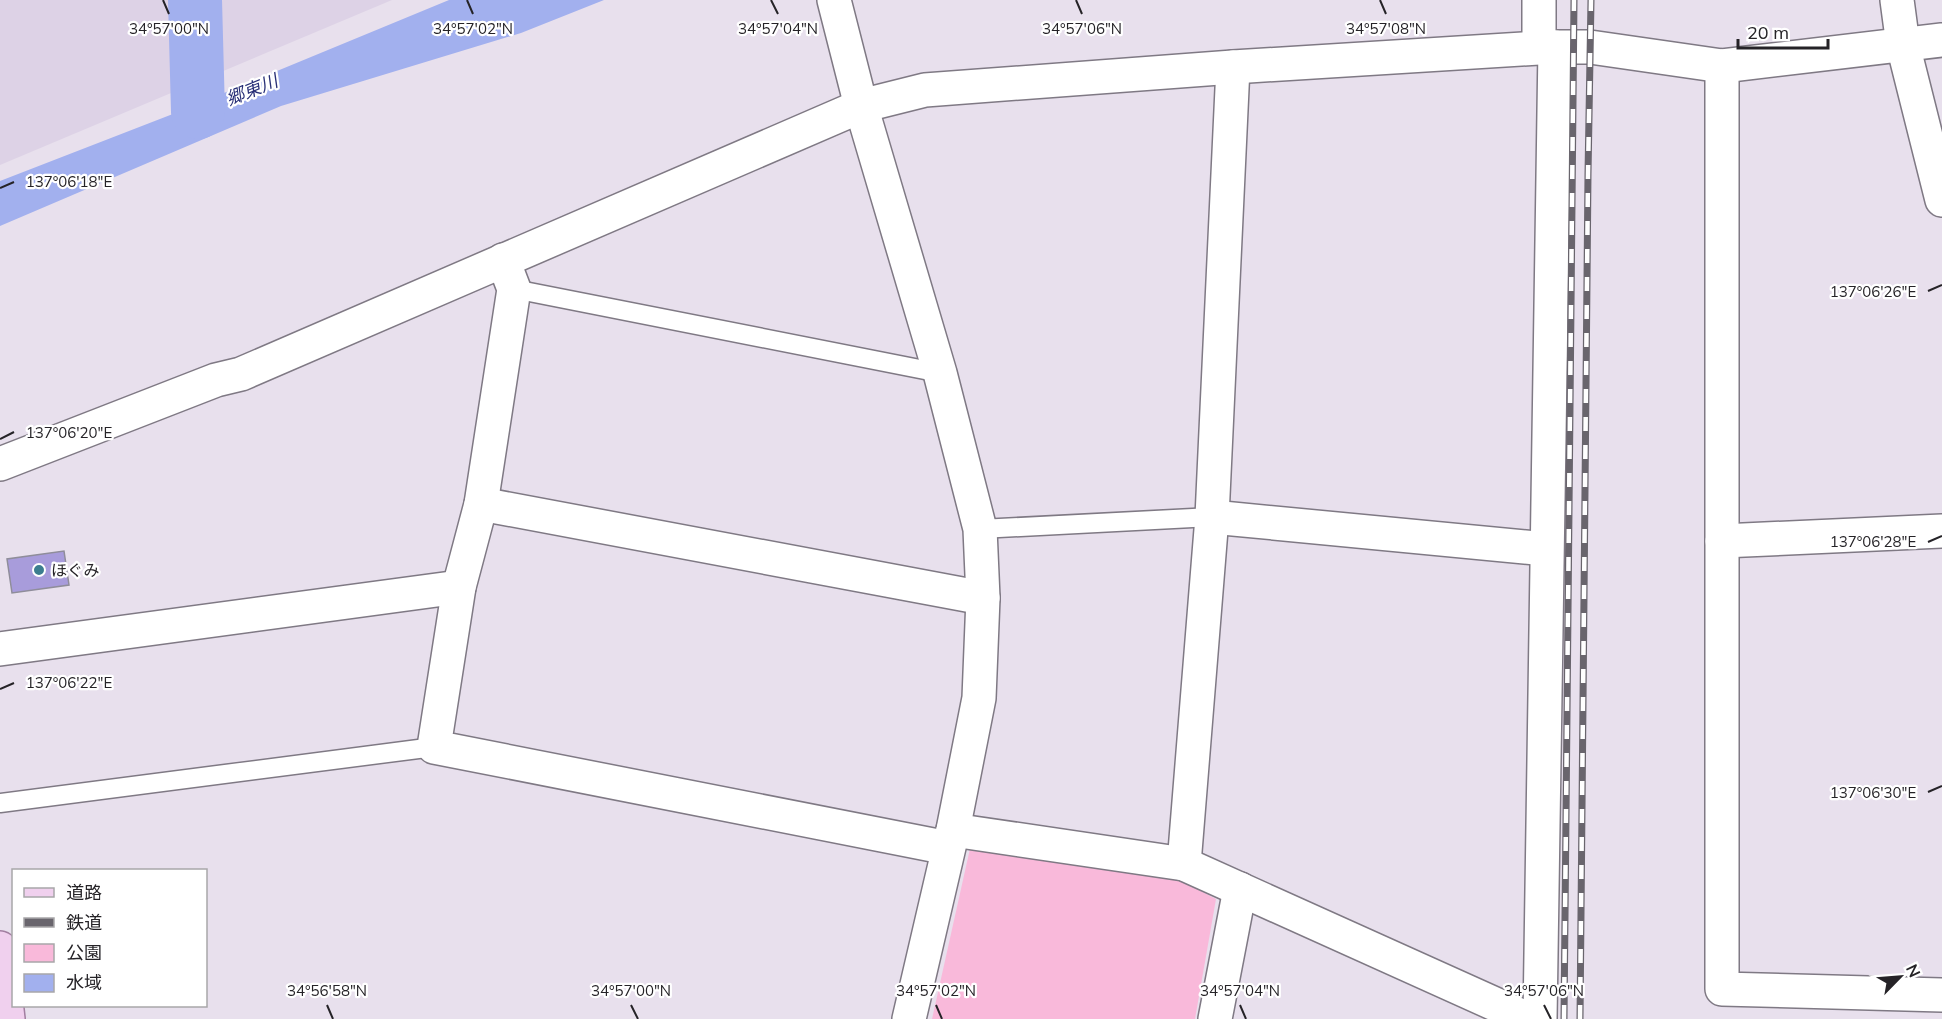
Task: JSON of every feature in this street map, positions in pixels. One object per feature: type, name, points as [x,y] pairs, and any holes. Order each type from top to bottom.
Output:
[{"type":"main road","points":[[0,948],[8,1019]]},
{"type":"street","points":[[834,0],[861,106],[940,373],[980,529],[983,598],[980,698],[951,839],[909,1019]]},
{"type":"street","points":[[1539,0],[1547,47],[1546,549],[1540,1019]]},
{"type":"street","points":[[1897,0],[1903,45],[1942,200]]},
{"type":"street","points":[[0,464],[216,380],[241,374],[508,274],[645,201],[861,106],[925,90],[1547,47],[1590,47],[1722,66],[1942,40]]},
{"type":"street","points":[[1722,66],[1722,989],[1942,995]]},
{"type":"street","points":[[1184,864],[1212,517],[1233,67]]},
{"type":"street","points":[[508,274],[481,504],[459,587],[434,747],[951,839],[1184,864],[1528,1019]]},
{"type":"street","points":[[481,504],[983,598]]},
{"type":"street","points":[[1212,517],[1546,549]]},
{"type":"street","points":[[1722,541],[1942,531]]},
{"type":"street","points":[[0,649],[459,587]]},
{"type":"street","points":[[1215,1019],[1240,889]]},
{"type":"lane","points":[[508,274],[940,373]]},
{"type":"lane","points":[[980,529],[1212,517]]},
{"type":"lane","points":[[0,803],[434,747]]},
{"type":"shaded area","points":[[0,0],[392,0],[0,165]]},
{"type":"green space","points":[[971,844],[1174,877],[1216,899],[1195,1019],[932,1019]]},
{"type":"water","name":"郷東川","points":[[449,0],[604,0],[521,33],[281,106],[0,226],[0,181],[178,112]]},
{"type":"building","points":[[64,551],[69,585],[12,593],[7,559]]},
{"type":"waterway","points":[[195,0],[198,112]]},
{"type":"railway","points":[[1564,1019],[1574,0]]},
{"type":"railway","points":[[1580,1019],[1591,0]]},
{"type":"place","name":"ほぐみ","points":[[39,570]]}]
